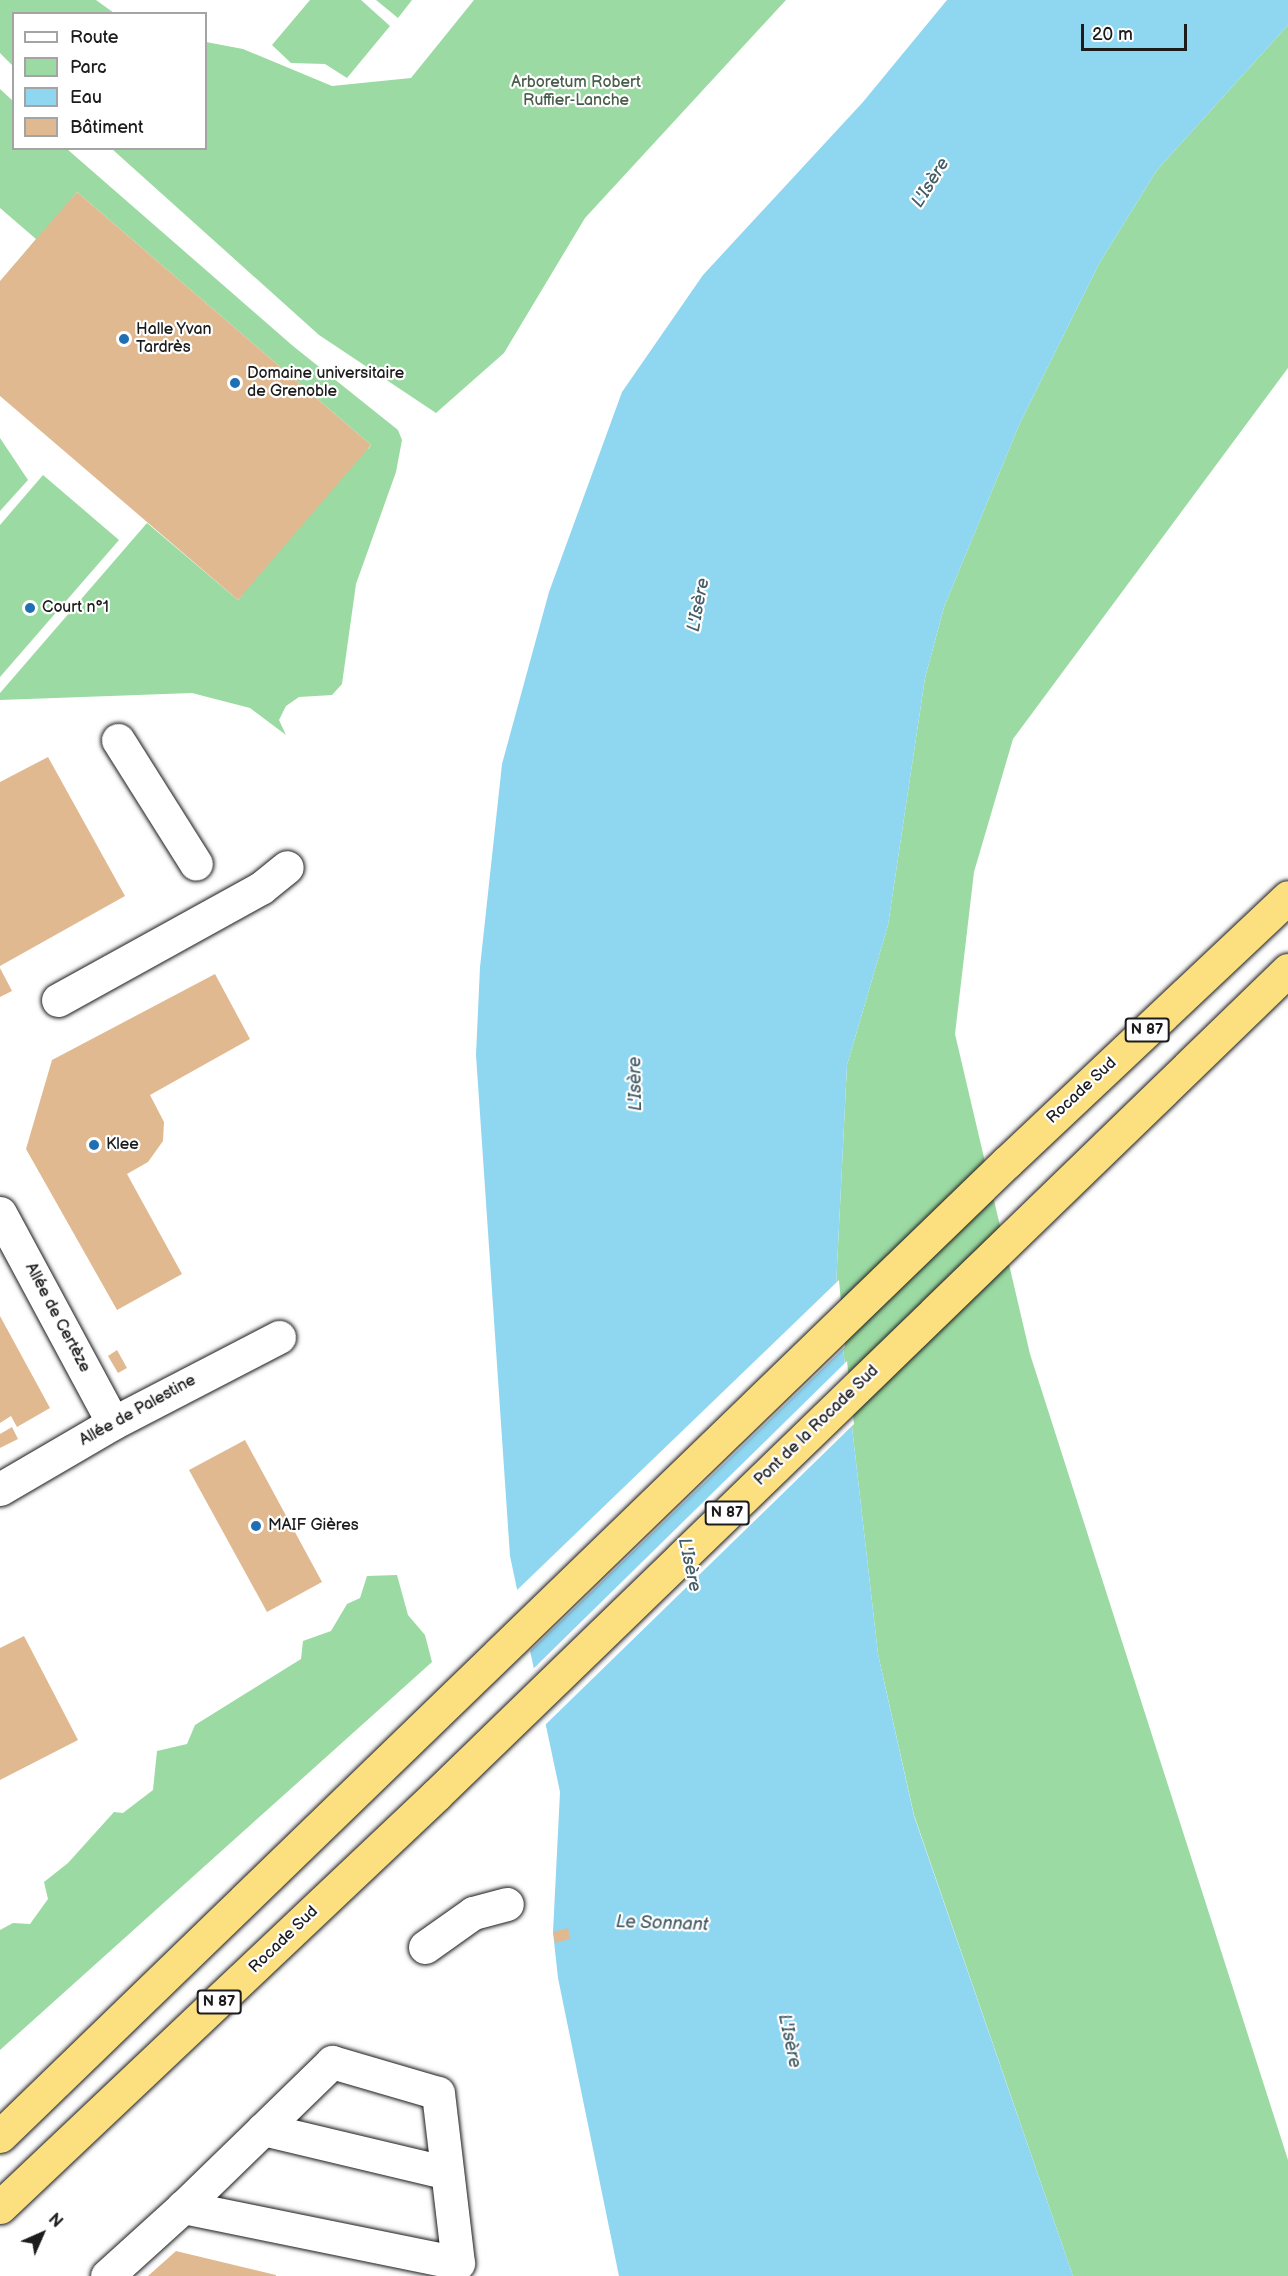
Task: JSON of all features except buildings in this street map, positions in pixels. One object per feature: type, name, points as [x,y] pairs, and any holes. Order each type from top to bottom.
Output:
[{"type":"highway","name":"Rocade Sud","points":[[57,2082],[425,1722],[1007,1162],[1288,897]]},
{"type":"highway","name":"Pont de la Rocade Sud","points":[[436,1795],[1288,970]]},
{"type":"highway","name":"Rocade Sud","points":[[0,2207],[436,1795]]},
{"type":"highway","points":[[0,2104],[57,2082]]},
{"type":"highway","name":"N 87","points":[[0,2136],[57,2082]]},
{"type":"street","points":[[118,740],[196,864]]},
{"type":"street","points":[[58,1000],[261,888],[286,867]]},
{"type":"street","name":"Allée de Certèze","points":[[0,1213],[113,1423]]},
{"type":"street","name":"Allée de Palestine","points":[[0,1488],[113,1423],[279,1337]]},
{"type":"street","points":[[425,1947],[473,1913],[507,1904]]},
{"type":"street","points":[[107,2276],[183,2207],[332,2062],[438,2093],[458,2263],[183,2207]]},
{"type":"street","points":[[263,2129],[447,2173]]},
{"type":"green space","points":[[0,0],[96,0],[113,12],[12,12],[12,65],[0,53]]},
{"type":"green space","points":[[310,0],[361,0],[390,26],[347,78],[325,64],[291,63],[272,45]]},
{"type":"green space","points":[[376,0],[412,0],[398,18]]},
{"type":"green space","name":"Arboretum Robert Ruffier-Lanche","points":[[474,0],[786,0],[585,218],[504,353],[436,413],[319,335],[113,150],[207,150],[207,42],[243,49],[332,86],[411,78]]},
{"type":"green space","points":[[1288,25],[1288,368],[1013,739],[974,872],[955,1034],[1030,1354],[1288,2160],[1288,2276],[1073,2276],[914,1815],[878,1654],[836,1287],[847,1065],[888,925],[925,678],[944,607],[1020,423],[1100,262],[1157,170]]},
{"type":"green space","points":[[0,89],[12,100],[12,150],[68,150],[293,346],[398,430],[402,440],[396,472],[356,584],[342,684],[332,695],[299,697],[286,706],[279,720],[286,735],[250,708],[192,693],[0,700],[0,693],[147,523],[238,600],[242,595],[170,533],[0,282],[36,239],[0,208]],"holes":[[[77,192],[371,445],[368,449],[72,198]]]},
{"type":"green space","points":[[0,438],[28,480],[0,511]]},
{"type":"green space","name":"Court n°1","points":[[43,475],[119,540],[0,677],[0,525]]},
{"type":"green space","points":[[397,1575],[408,1615],[425,1635],[432,1662],[0,2050],[0,1930],[13,1923],[30,1924],[48,1899],[44,1882],[68,1863],[114,1812],[123,1813],[153,1790],[157,1751],[187,1744],[195,1725],[301,1659],[303,1641],[331,1631],[347,1604],[360,1598],[367,1576]]},
{"type":"water","points":[[947,0],[1288,0],[1288,25],[1157,170],[1100,262],[1020,423],[944,607],[925,678],[888,925],[847,1065],[836,1287],[878,1654],[914,1816],[1073,2276],[619,2276],[558,1978],[553,1932],[560,1792],[510,1556],[476,1055],[480,967],[502,764],[549,592],[622,392],[703,275],[863,102]]},
{"type":"pier","points":[[839,1280],[845,1347],[527,1654],[514,1593]]},
{"type":"pier","points":[[847,1361],[854,1424],[543,1727],[531,1671]]},
{"type":"place","name":"Halle Yvan Tardrès","points":[[124,339]]},
{"type":"place","name":"Domaine universitaire de Grenoble","points":[[235,383]]},
{"type":"place","name":"Court n°1","points":[[30,608]]},
{"type":"place","name":"Klee","points":[[94,1145]]},
{"type":"place","name":"MAIF Gières","points":[[256,1526]]},
{"type":"water label","name":"L'Isère","points":[[931,183]]},
{"type":"water label","name":"L'Isère","points":[[699,605]]},
{"type":"water label","name":"L'Isère","points":[[636,1084]]},
{"type":"water label","name":"L'Isère","points":[[689,1565]]},
{"type":"water label","name":"Le Sonnant","points":[[662,1924]]},
{"type":"water label","name":"L'Isère","points":[[789,2041]]}]
